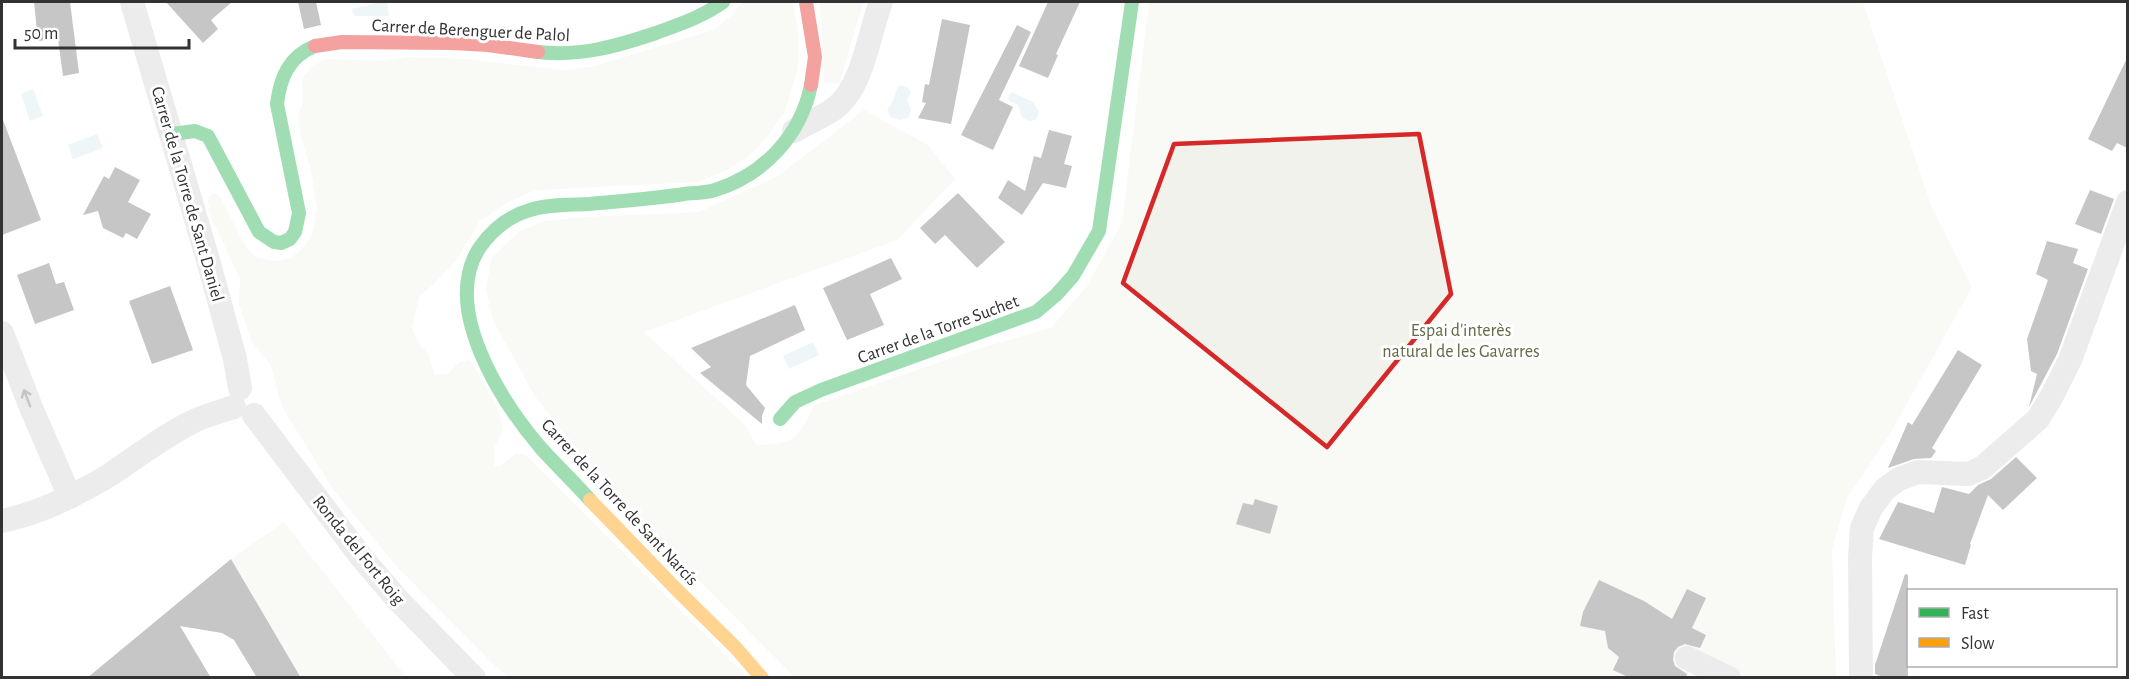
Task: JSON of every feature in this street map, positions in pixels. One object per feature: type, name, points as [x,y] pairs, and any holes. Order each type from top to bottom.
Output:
[{"type":"street","name":"Carrer de la Torre de Sant Daniel","points":[[132,2],[229,337],[243,403]]},
{"type":"street","name":"Carrer de Berenguer de Palol","points":[[172,135],[195,131],[208,136],[255,225],[267,239],[281,243],[290,239],[295,232],[299,213],[277,104],[278,92],[286,68],[304,51],[327,43],[354,42],[477,45],[553,53],[584,53],[693,20],[712,11],[723,2]]},
{"type":"street","name":"Carrer de la Torre de Sant Narcís","points":[[762,678],[735,647],[541,448],[524,426],[507,403],[489,367],[474,330],[466,291],[472,263],[485,240],[508,219],[522,212],[536,208],[649,199],[714,190],[743,178],[773,157],[794,131],[811,88],[815,57],[806,2]]},
{"type":"street","points":[[794,131],[835,108],[849,94],[880,2]]},
{"type":"street","name":"Carrer de la Torre Suchet","points":[[780,420],[795,402],[821,390],[1036,312],[1052,300],[1070,280],[1090,251],[1099,231],[1132,2]]},
{"type":"street","points":[[1861,678],[1860,557],[1862,528],[1871,508],[1885,489],[1899,479],[1918,472],[1968,474],[1982,468],[2038,419],[2070,360],[2127,202]]},
{"type":"street","points":[[2,333],[70,497]]},
{"type":"street","points":[[2,521],[36,512],[70,497],[184,426],[243,403]]},
{"type":"street","name":"Ronda del Fort Roig","points":[[243,403],[362,558],[398,600],[474,678]]},
{"type":"street","points":[[1687,658],[1729,678]]},
{"type":"highlighted area","points":[[1419,134],[1451,294],[1327,447],[1123,283],[1174,144]]},
{"type":"green space","points":[[742,2],[793,2],[798,33],[798,68],[785,111],[769,135],[749,156],[727,170],[699,182],[536,190],[508,202],[480,221],[456,260],[433,285],[419,296],[412,328],[419,343],[429,355],[434,374],[448,374],[459,362],[470,360],[499,410],[503,430],[495,446],[494,466],[500,466],[515,454],[526,455],[747,677],[508,677],[398,568],[333,489],[282,407],[271,366],[252,342],[239,305],[240,279],[212,219],[209,196],[214,193],[219,195],[246,247],[257,258],[277,261],[291,258],[304,247],[312,234],[317,209],[311,170],[301,137],[298,116],[303,102],[303,77],[313,65],[327,59],[385,61],[406,57],[467,59],[562,70],[591,67],[714,30],[734,13]]},
{"type":"green space","points":[[820,2],[865,2],[839,84],[824,82]]},
{"type":"green space","name":"Espai d'interès natural de les Gavarres","points":[[1149,2],[1863,2],[1932,208],[1972,287],[1890,434],[1847,498],[1832,549],[1836,678],[794,677],[607,487],[534,395],[493,320],[486,289],[492,257],[521,230],[546,221],[699,212],[778,176],[864,110],[928,145],[955,179],[897,240],[644,332],[746,426],[756,445],[788,441],[799,432],[815,405],[978,349],[1051,328],[1086,287],[1122,223]]},
{"type":"green space","points":[[284,522],[406,677],[301,677],[231,559]]},
{"type":"shaded area","points":[[387,2],[389,16],[354,16],[352,9]]},
{"type":"shaded area","points":[[899,85],[907,87],[911,92],[907,100],[911,109],[909,117],[900,120],[890,117],[887,109]]},
{"type":"shaded area","points":[[33,89],[43,116],[30,121],[21,94]]},
{"type":"shaded area","points":[[1012,92],[1033,102],[1039,112],[1036,120],[1028,121],[1022,117],[1018,105],[1009,101],[1008,97]]},
{"type":"shaded area","points":[[97,134],[103,148],[73,159],[68,145]]},
{"type":"shaded area","points":[[813,342],[819,355],[789,369],[783,356]]},
{"type":"building","points":[[34,2],[70,2],[79,73],[63,76],[58,39],[38,41]]},
{"type":"building","points":[[166,2],[232,2],[211,20],[218,29],[203,43]]},
{"type":"building","points":[[298,2],[316,2],[321,25],[304,29]]},
{"type":"building","points":[[1048,2],[1080,2],[1056,54],[1058,55],[1048,78],[1019,66]]},
{"type":"building","points":[[942,19],[970,25],[951,124],[918,118],[926,103],[922,102],[925,84],[929,85]]},
{"type":"building","points":[[1017,25],[1031,32],[999,100],[1013,107],[993,150],[961,135]]},
{"type":"building","points":[[2127,58],[2127,148],[2117,143],[2112,151],[2088,139]]},
{"type":"building","points":[[2,121],[41,220],[2,235]]},
{"type":"building","points":[[1049,130],[1072,136],[1064,164],[1072,166],[1066,188],[1043,183],[1022,215],[998,198],[1008,180],[1025,191],[1034,156],[1041,158]]},
{"type":"building","points":[[115,167],[140,180],[128,202],[151,214],[137,239],[126,233],[123,238],[103,228],[98,211],[83,215],[104,176],[109,179]]},
{"type":"building","points":[[2090,190],[2114,199],[2101,234],[2075,224]]},
{"type":"building","points":[[958,193],[1005,242],[977,268],[945,235],[935,244],[920,228]]},
{"type":"building","points":[[2047,241],[2078,249],[2073,263],[2088,269],[2057,354],[2029,407],[2037,374],[2031,371],[2027,339],[2048,280],[2036,274]]},
{"type":"building","points":[[891,258],[902,279],[870,294],[884,325],[847,340],[823,288]]},
{"type":"building","points":[[49,263],[56,284],[64,282],[74,310],[35,324],[17,275]]},
{"type":"building","points":[[170,286],[193,350],[152,364],[129,301]]},
{"type":"building","points":[[795,305],[805,330],[750,356],[746,385],[765,408],[762,424],[700,373],[711,367],[691,348]]},
{"type":"building","points":[[1958,350],[1982,365],[1932,448],[1936,451],[1931,458],[1914,459],[1888,468],[1908,422],[1912,425]]},
{"type":"building","points":[[2016,457],[2037,478],[2003,510],[1988,495],[1970,544],[1965,565],[1879,539],[1898,502],[1934,513],[1942,487],[1969,494],[1978,485],[1991,479]]},
{"type":"building","points":[[1255,499],[1278,506],[1270,534],[1236,524],[1243,503],[1253,505]]},
{"type":"building","points":[[231,559],[301,678],[257,678],[234,640],[222,633],[180,626],[211,678],[87,678]]},
{"type":"building","points":[[1905,574],[1908,575],[1908,678],[1885,678],[1875,674],[1875,665]]},
{"type":"building","points":[[1599,580],[1644,601],[1672,619],[1687,589],[1706,598],[1692,628],[1706,635],[1700,648],[1685,644],[1674,652],[1675,666],[1687,674],[1686,678],[1630,678],[1613,670],[1619,657],[1608,648],[1605,631],[1580,626],[1583,612]]},
{"type":"traffic: fast","points":[[538,52],[584,52],[627,42],[691,20],[723,2]]},
{"type":"traffic: fast","points":[[780,419],[795,402],[821,390],[1036,312],[1073,276],[1099,231],[1132,2]]},
{"type":"traffic: fast","points":[[172,134],[195,131],[208,136],[259,232],[274,242],[281,243],[290,239],[295,232],[299,213],[277,104],[287,69],[306,50],[315,46]]},
{"type":"traffic: fast","points":[[590,500],[525,428],[493,379],[480,352],[471,325],[467,297],[469,271],[480,247],[490,234],[508,220],[537,208],[703,192],[733,183],[749,174],[778,151],[799,120],[811,85]]},
{"type":"traffic: slow","points":[[590,500],[735,647],[762,678]]},
{"type":"traffic: jam","points":[[806,2],[815,57],[811,85]]},
{"type":"traffic: jam","points":[[315,46],[342,42],[452,43],[538,52]]}]
